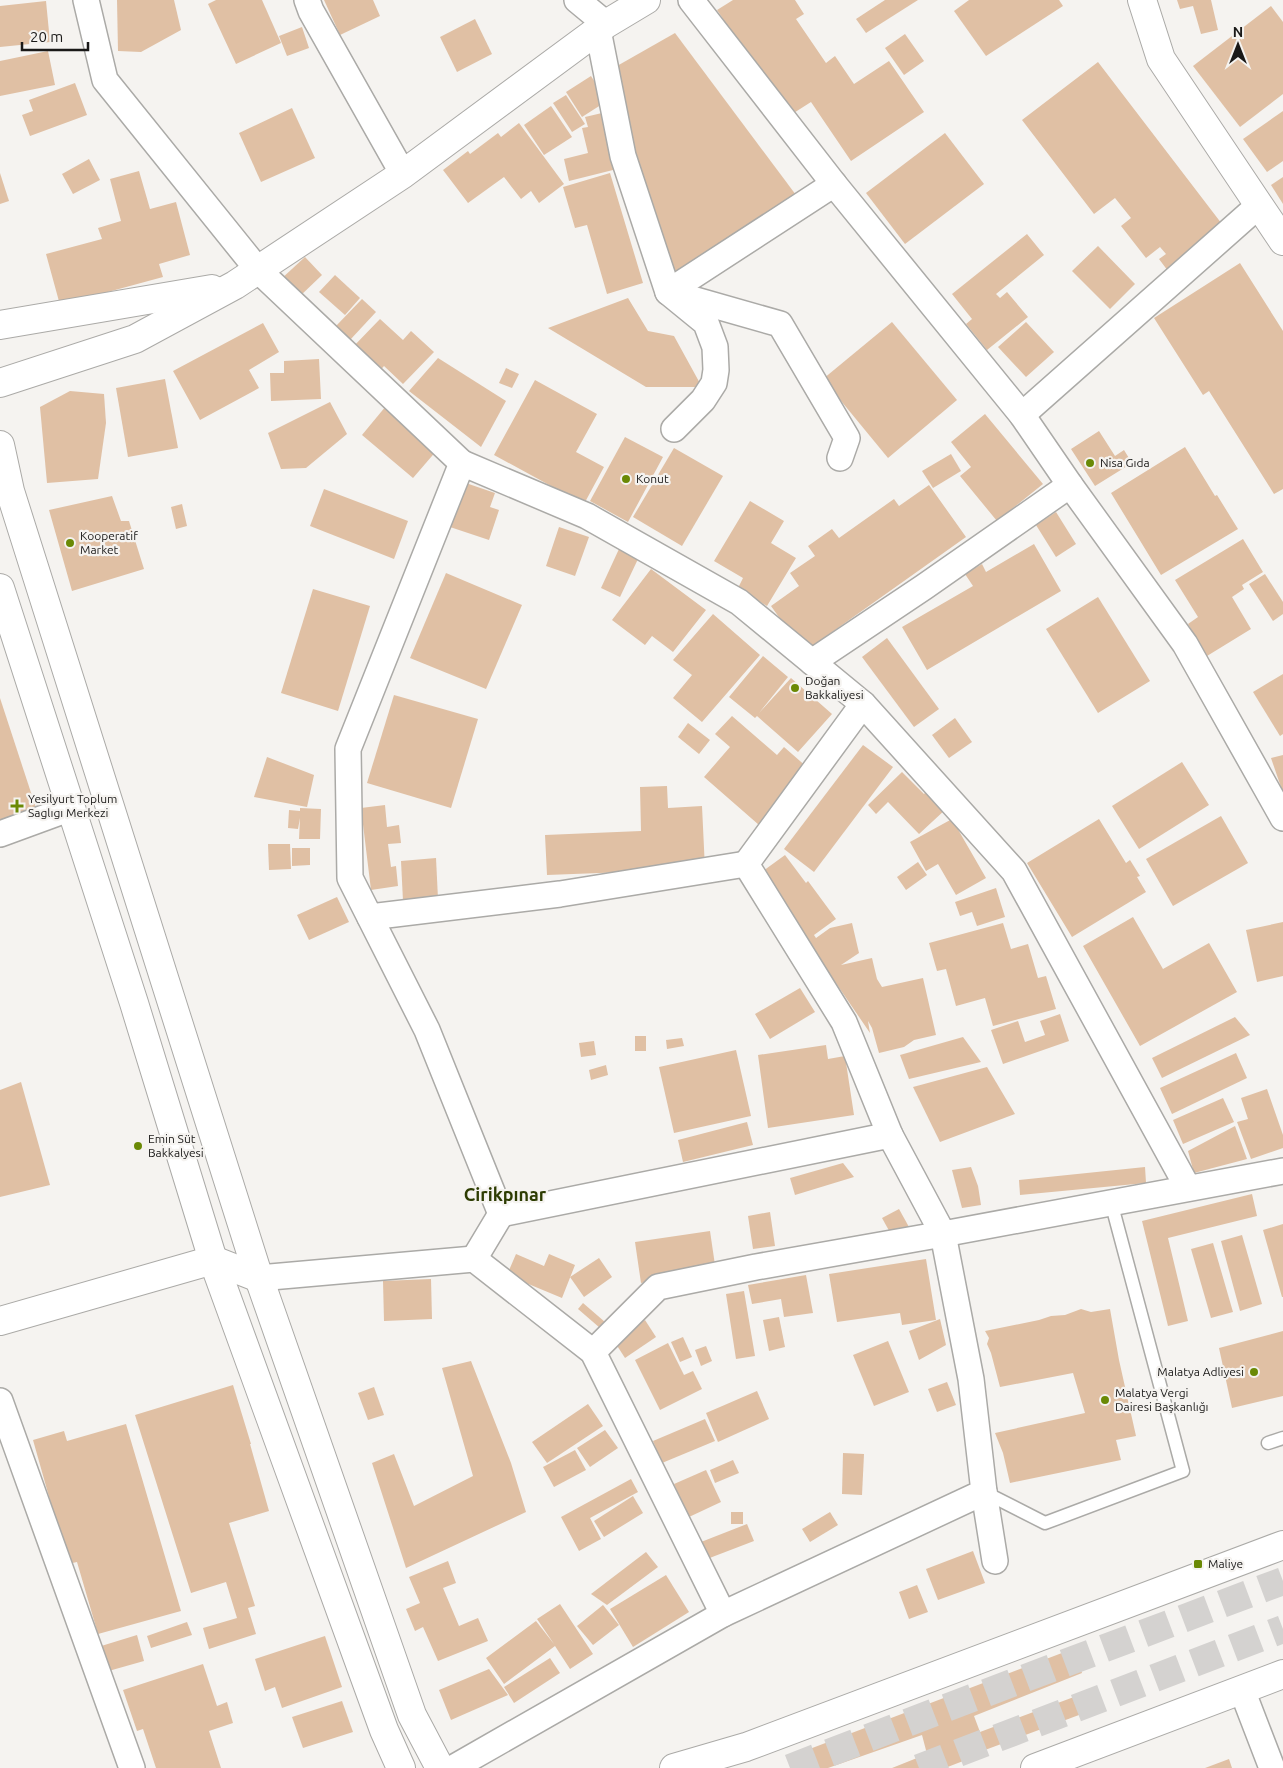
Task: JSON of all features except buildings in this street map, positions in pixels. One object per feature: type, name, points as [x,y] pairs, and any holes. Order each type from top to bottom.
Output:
[{"type":"main road","points":[[0,383],[136,339],[235,285],[403,174],[602,27],[646,0]]},
{"type":"main road","points":[[1142,0],[1162,59],[1283,241]]},
{"type":"main road","points":[[0,325],[235,285]]},
{"type":"main road","points":[[0,446],[10,491],[259,1278],[412,1715],[440,1768]]},
{"type":"main road","points":[[0,588],[134,1003],[213,1260],[384,1730],[401,1768]]},
{"type":"main road","points":[[0,1321],[213,1260],[259,1278]]},
{"type":"main road","points":[[674,1768],[746,1747],[1283,1545]]},
{"type":"main road","points":[[1035,1768],[1283,1674]]},
{"type":"street","points":[[86,0],[104,80],[258,270],[462,462],[587,516],[739,602],[863,704],[1014,871],[1188,1188]]},
{"type":"street","points":[[307,0],[311,11],[403,174]]},
{"type":"street","points":[[577,0],[602,27],[623,156],[668,292],[706,323],[715,346],[714,383],[703,400],[674,429]]},
{"type":"street","points":[[691,0],[834,184],[1022,415],[1185,644],[1283,818]]},
{"type":"street","points":[[668,292],[834,184]]},
{"type":"street","points":[[1022,415],[1258,206]]},
{"type":"street","points":[[668,292],[780,324],[847,438],[840,458]]},
{"type":"street","points":[[462,462],[348,749],[350,878],[427,1030],[501,1214]]},
{"type":"street","points":[[812,662],[924,587],[1070,485]]},
{"type":"street","points":[[370,917],[560,894],[746,864],[863,704]]},
{"type":"street","points":[[0,834],[71,808]]},
{"type":"street","points":[[746,864],[844,1022],[890,1135],[943,1234],[971,1379],[984,1492],[995,1561]]},
{"type":"street","points":[[474,1259],[501,1214],[890,1135]]},
{"type":"street","points":[[592,1352],[658,1287],[756,1267],[1283,1171]]},
{"type":"street","points":[[259,1278],[474,1259],[592,1352],[723,1614]]},
{"type":"street","points":[[0,1401],[132,1768]]},
{"type":"street","points":[[453,1768],[723,1614],[984,1492]]},
{"type":"street","points":[[1242,1690],[1272,1768]]},
{"type":"lane","points":[[984,1492],[1045,1522],[1184,1471],[1112,1202]]},
{"type":"lane","points":[[1268,1443],[1283,1438]]},
{"type":"tunnel","points":[[790,1768],[1283,1581]]},
{"type":"tunnel","points":[[919,1768],[1283,1629]]},
{"type":"place","name":"Nisa Gıda","points":[[1090,463]]},
{"type":"place","name":"Konut","points":[[626,479]]},
{"type":"place","name":"Kooperatif Market","points":[[70,543]]},
{"type":"place","name":"Doğan Bakkaliyesi","points":[[795,688]]},
{"type":"place","name":"Yesilyurt Toplum Saglıgı Merkezi","points":[[17,806]]},
{"type":"place","name":"Emin Süt Bakkalyesi","points":[[138,1146]]},
{"type":"place","name":"Malatya Adliyesi","points":[[1254,1372]]},
{"type":"place","name":"Malatya Vergi Dairesi Başkanlığı","points":[[1105,1400]]},
{"type":"place","name":"Maliye","points":[[1198,1564]]},
{"type":"district","name":"Cirikpınar","points":[[505,1195]]}]
